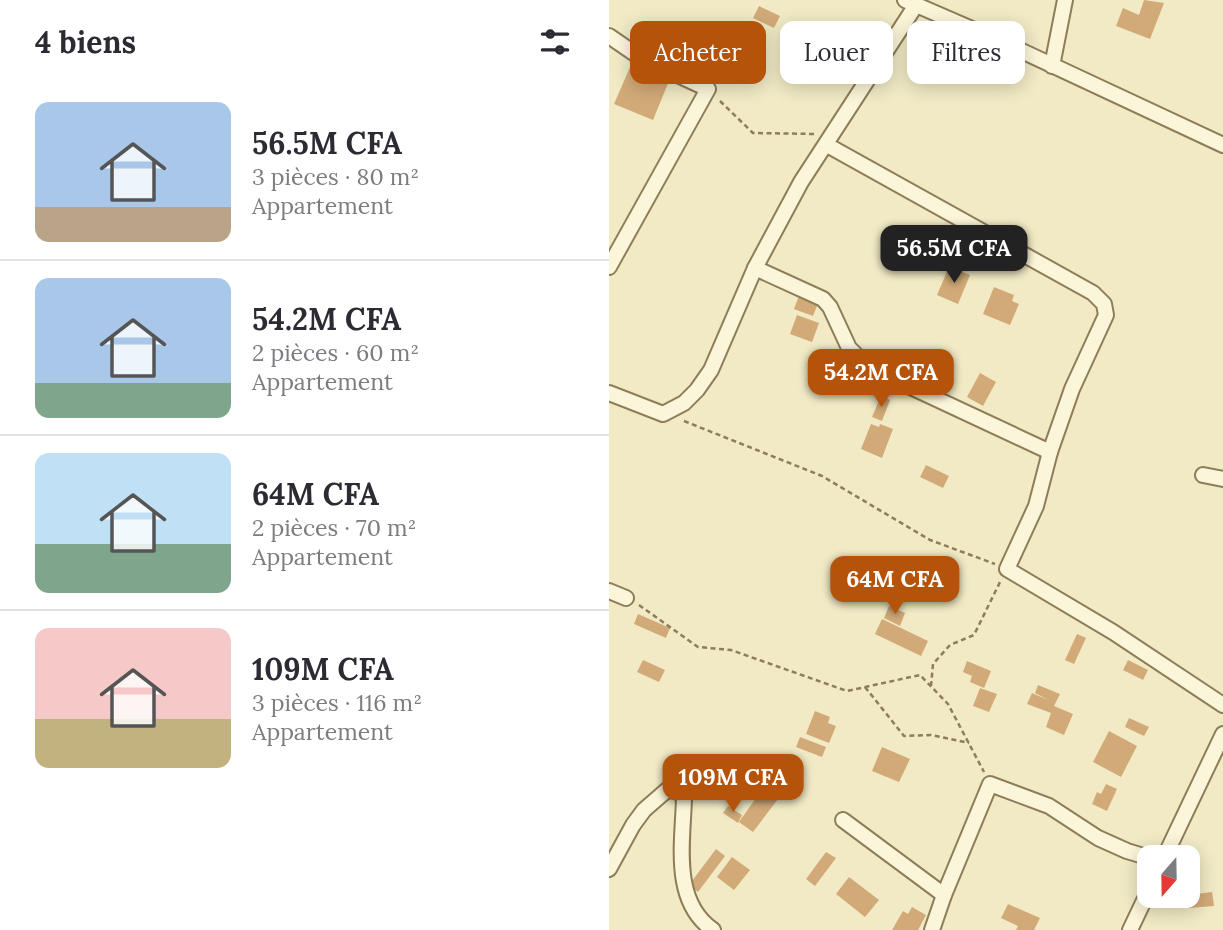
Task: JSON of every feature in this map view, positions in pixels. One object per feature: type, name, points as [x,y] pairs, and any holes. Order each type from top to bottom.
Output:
[{"type":"street","points":[[1052,66],[1065,0]]},
{"type":"street","points":[[609,393],[663,414],[684,402],[697,390],[711,370],[755,268],[801,182],[827,145],[911,2],[1223,145]]},
{"type":"street","points":[[609,36],[641,58],[708,89],[609,267]]},
{"type":"street","points":[[827,145],[1093,293],[1104,304],[1106,316],[1072,389],[1050,452],[1036,506],[1007,569],[1113,632],[1223,705]]},
{"type":"street","points":[[755,268],[823,299],[830,307],[849,348],[868,367],[1050,452]]},
{"type":"street","points":[[1203,475],[1223,479]]},
{"type":"street","points":[[609,591],[626,598]]},
{"type":"street","points":[[1170,845],[1223,734]]},
{"type":"street","points":[[932,930],[990,784],[1049,806],[1098,838],[1137,854]]},
{"type":"street","points":[[609,869],[644,810],[667,790],[678,791],[684,798],[683,877],[686,894],[705,928]]},
{"type":"street","points":[[843,820],[944,895]]},
{"type":"street","points":[[1130,930],[1140,908]]},
{"type":"path","points":[[715,84],[708,89],[753,133],[820,134],[827,145]]},
{"type":"path","points":[[663,414],[822,476],[930,540],[1007,569],[974,635],[950,645],[933,664],[931,686]]},
{"type":"path","points":[[626,598],[649,610],[698,647],[731,650],[847,691],[920,676],[948,704],[990,784]]},
{"type":"path","points":[[865,687],[904,736],[931,735],[969,743]]},
{"type":"building","points":[[1144,0],[1164,3],[1150,39],[1116,26],[1123,8],[1139,15]]},
{"type":"building","points":[[759,6],[780,16],[774,28],[766,24],[766,21],[753,18]]},
{"type":"building","points":[[630,67],[630,84],[668,84],[653,120],[614,104]]},
{"type":"building","points":[[949,267],[970,275],[958,304],[937,295]]},
{"type":"building","points":[[994,287],[1014,295],[1012,301],[1019,304],[1010,325],[983,314]]},
{"type":"building","points":[[800,293],[819,301],[813,316],[794,309]]},
{"type":"building","points":[[797,315],[819,323],[812,342],[790,334]]},
{"type":"building","points":[[980,373],[996,382],[983,406],[967,397]]},
{"type":"building","points":[[881,396],[890,400],[882,421],[872,417]]},
{"type":"building","points":[[871,424],[893,429],[882,458],[861,449]]},
{"type":"building","points":[[926,465],[949,476],[943,488],[920,477]]},
{"type":"building","points":[[889,606],[905,613],[900,626],[884,618]]},
{"type":"building","points":[[638,614],[670,628],[666,638],[634,624]]},
{"type":"building","points":[[882,619],[928,641],[921,656],[875,634]]},
{"type":"building","points":[[1077,634],[1086,638],[1074,664],[1065,660]]},
{"type":"building","points":[[643,660],[665,670],[659,682],[637,672]]},
{"type":"building","points":[[1128,660],[1148,670],[1143,680],[1123,670]]},
{"type":"building","points":[[967,661],[991,671],[984,688],[970,682],[972,676],[963,672]]},
{"type":"building","points":[[1038,685],[1060,694],[1054,706],[1073,714],[1064,735],[1046,727],[1051,713],[1027,704],[1032,693],[1048,700],[1035,693]]},
{"type":"building","points":[[980,688],[997,694],[989,712],[973,706]]},
{"type":"building","points":[[815,711],[830,717],[828,723],[836,726],[829,743],[806,734]]},
{"type":"building","points":[[1129,718],[1149,727],[1144,736],[1125,727]]},
{"type":"building","points":[[1109,731],[1137,746],[1121,777],[1093,762]]},
{"type":"building","points":[[800,737],[826,747],[822,757],[796,747]]},
{"type":"building","points":[[882,747],[910,759],[899,782],[872,771]]},
{"type":"building","points":[[1106,784],[1117,789],[1107,811],[1092,804],[1097,792],[1101,794]]},
{"type":"building","points":[[763,788],[778,799],[753,832],[739,822]]},
{"type":"building","points":[[728,806],[742,815],[738,823],[723,813]]},
{"type":"building","points":[[716,849],[725,856],[698,892],[689,885]]},
{"type":"building","points":[[826,852],[836,858],[815,886],[806,879]]},
{"type":"building","points":[[732,857],[750,870],[734,890],[717,877]]},
{"type":"building","points":[[849,877],[879,900],[865,917],[836,894]]},
{"type":"building","points":[[1212,892],[1214,906],[1201,907],[1201,893]]},
{"type":"building","points":[[1008,904],[1040,918],[1034,930],[1016,930],[1018,926],[1001,918]]},
{"type":"building","points":[[912,907],[926,915],[918,930],[892,930],[903,911],[908,914]]}]
